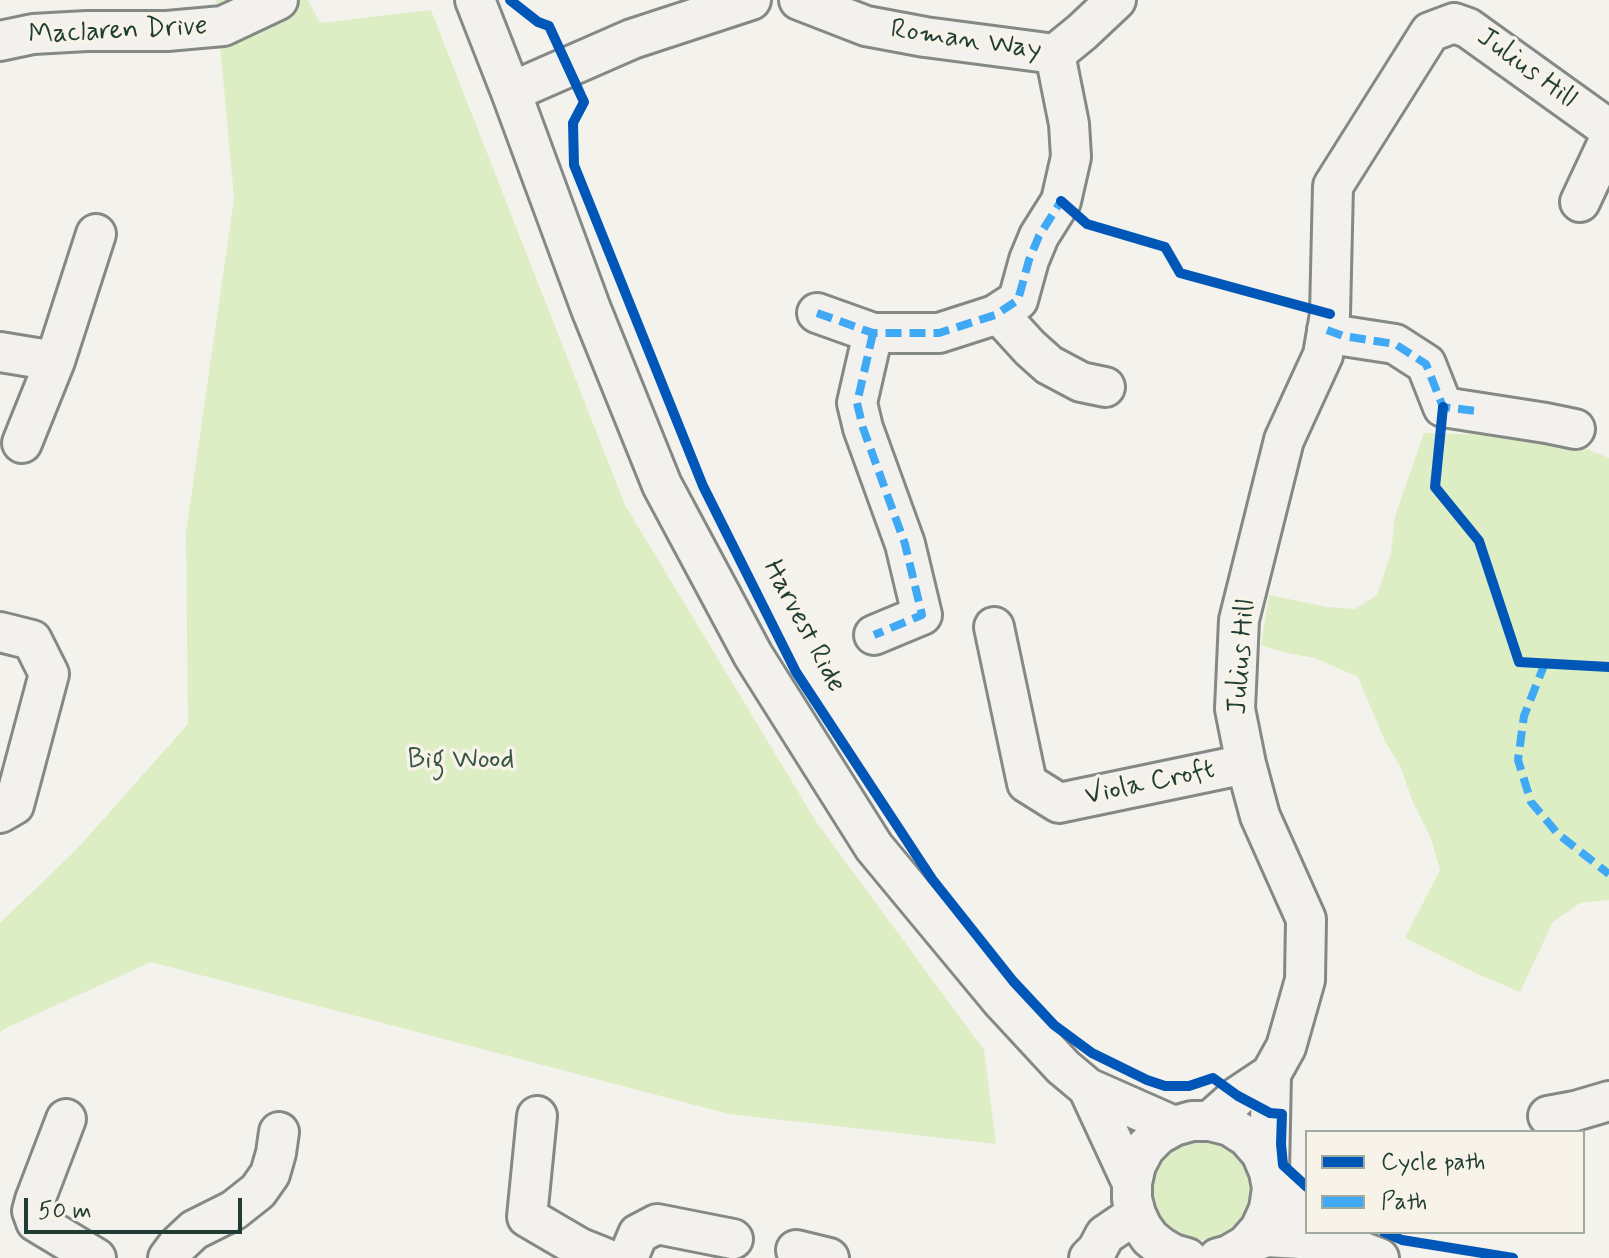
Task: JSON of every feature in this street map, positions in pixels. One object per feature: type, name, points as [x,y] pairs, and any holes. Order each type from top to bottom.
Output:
[{"type":"street","name":"Maclaren Drive","points":[[0,41],[134,15],[167,31],[223,26],[278,0]]},
{"type":"street","name":"Harvest Ride","points":[[475,0],[591,309],[662,485],[753,655],[874,847],[1001,1000],[1063,1067],[1088,1088],[1192,1123],[1230,1126],[1247,1137],[1261,1153],[1270,1180]]},
{"type":"street","points":[[511,92],[632,39],[751,0]]},
{"type":"street","name":"Roman Way","points":[[799,0],[866,26],[1055,54],[1116,0]]},
{"type":"street","name":"Julius Hill","points":[[1232,1251],[1260,1229],[1269,1209],[1271,1074],[1286,1047],[1305,980],[1306,919],[1260,816],[1246,764],[1235,709],[1239,620],[1284,440],[1323,355],[1330,314],[1333,186],[1430,32],[1454,23],[1468,28],[1609,129]]},
{"type":"street","points":[[817,313],[873,333],[939,333],[998,313],[1018,300],[1039,236],[1061,201],[1071,157],[1069,124],[1055,54]]},
{"type":"street","points":[[1580,202],[1609,140]]},
{"type":"street","points":[[22,443],[55,361],[96,234]]},
{"type":"street","points":[[998,313],[1049,365],[1081,382],[1105,387]]},
{"type":"street","points":[[1327,330],[1343,336],[1395,344],[1426,364],[1443,407],[1575,429]]},
{"type":"street","points":[[873,333],[857,403],[905,544],[922,615],[874,635]]},
{"type":"street","points":[[0,352],[55,361]]},
{"type":"street","name":"Viola Croft","points":[[994,627],[1027,783],[1059,803],[1246,764]]},
{"type":"street","points":[[0,632],[32,640],[49,674],[14,805],[0,813]]},
{"type":"street","points":[[1089,1258],[1134,1198],[1136,1165],[1145,1148],[1158,1135],[1192,1123],[1271,1074]]},
{"type":"street","name":"Harvest Ride","points":[[1088,1088],[1150,1238],[1180,1256]]},
{"type":"street","points":[[1548,1116],[1609,1101]]},
{"type":"street","points":[[537,1116],[527,1217],[580,1248],[605,1258]]},
{"type":"street","points":[[66,1119],[32,1211],[36,1222],[96,1258]]},
{"type":"street","points":[[168,1258],[194,1230],[234,1210],[258,1191],[270,1174],[279,1132]]},
{"type":"street","points":[[1270,1180],[1305,1213]]},
{"type":"street","points":[[628,1258],[638,1234],[657,1224],[733,1239]]},
{"type":"street","points":[[1232,1251],[1266,1237],[1354,1246]]},
{"type":"street","points":[[1134,1258],[1180,1256]]},
{"type":"green space","name":"Big Wood","points":[[216,0],[308,0],[320,23],[431,10],[625,505],[817,823],[984,1050],[996,1144],[729,1114],[151,962],[0,1033],[0,923],[76,850],[188,724],[186,532],[234,199]]},
{"type":"green space","points":[[1424,433],[1559,437],[1609,458],[1609,900],[1580,903],[1553,922],[1520,992],[1405,938],[1440,870],[1431,839],[1401,768],[1385,741],[1358,677],[1315,658],[1261,645],[1269,595],[1327,607],[1355,609],[1377,595],[1391,553],[1395,516]]},
{"type":"green space","points":[[1201,1140],[1220,1143],[1237,1154],[1248,1171],[1251,1190],[1248,1209],[1237,1226],[1220,1237],[1201,1240],[1182,1237],[1165,1226],[1154,1209],[1151,1190],[1154,1171],[1165,1154],[1182,1143]]},
{"type":"marked path","points":[[817,313],[873,333],[939,333],[995,315],[1018,300],[1039,236],[1061,201]]},
{"type":"marked path","points":[[1327,330],[1343,336],[1395,344],[1426,364],[1443,407],[1476,411]]},
{"type":"marked path","points":[[873,333],[857,403],[905,544],[922,615],[874,635]]},
{"type":"marked path","points":[[1545,663],[1524,716],[1518,760],[1531,802],[1558,834],[1609,874]]},
{"type":"cycle path","points":[[510,0],[538,22],[549,26],[584,102],[573,123],[574,165],[703,486],[796,672],[932,879],[1013,981],[1054,1025],[1092,1053],[1165,1086],[1189,1086],[1213,1078],[1270,1113],[1282,1114],[1283,1165],[1305,1185]]},
{"type":"cycle path","points":[[1061,201],[1087,224],[1165,247],[1180,273],[1330,314]]},
{"type":"cycle path","points":[[1443,407],[1435,487],[1479,541],[1519,662],[1609,667]]},
{"type":"cycle path","points":[[1388,1234],[1402,1240],[1513,1258]]}]
